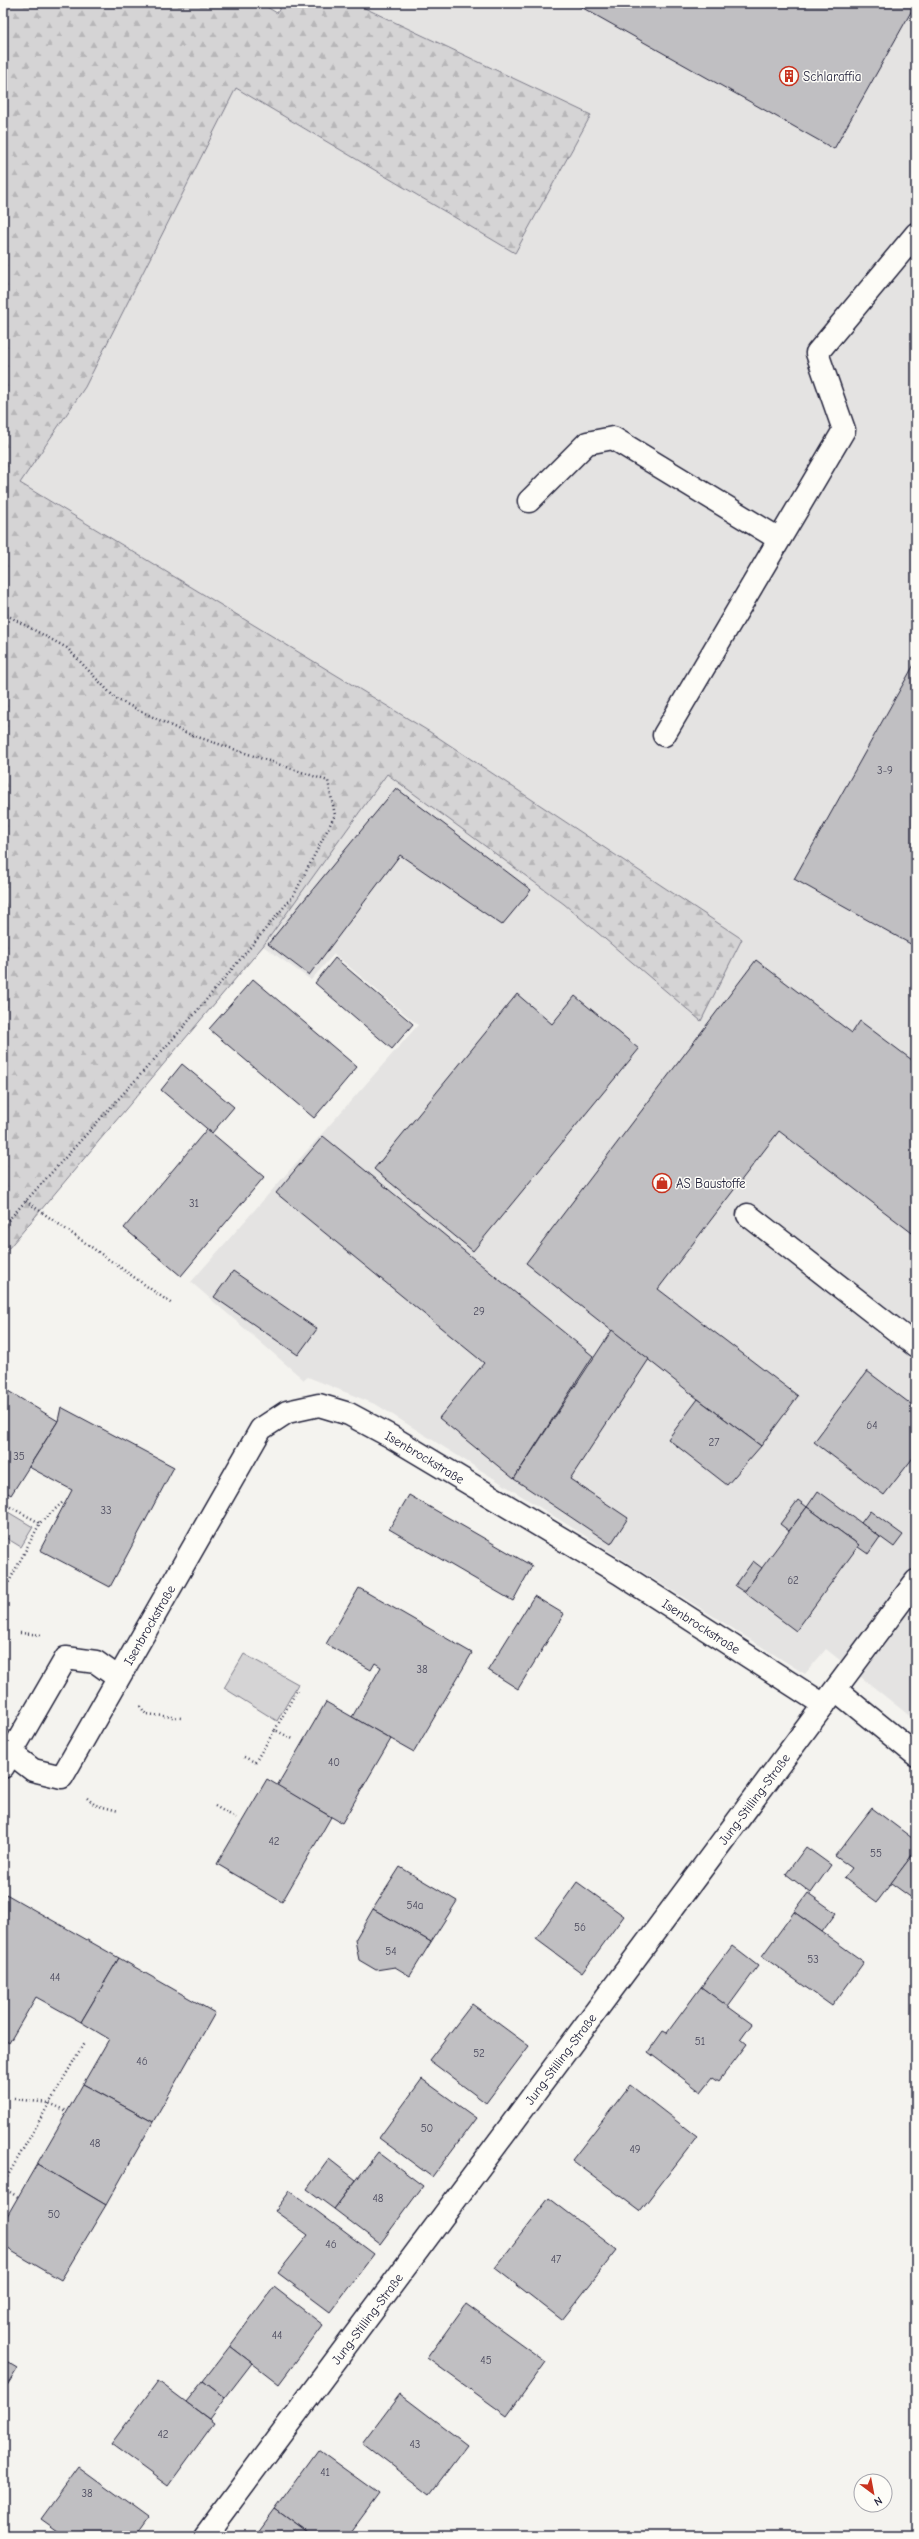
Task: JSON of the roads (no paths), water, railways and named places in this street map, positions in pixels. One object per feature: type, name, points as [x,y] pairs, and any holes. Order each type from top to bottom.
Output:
[{"type":"street","points":[[664,735],[844,430],[817,353],[916,234]]},
{"type":"street","points":[[529,501],[587,443],[613,438],[779,539]]},
{"type":"street","points":[[748,1215],[916,1346]]},
{"type":"street","name":"Isenbrockstraße","points":[[117,1677],[96,1662],[66,1658],[7,1760],[33,1770],[62,1777],[117,1677],[261,1429],[287,1412],[319,1405],[349,1414],[390,1436],[830,1698],[916,1755]]},
{"type":"street","name":"Jung-Stilling-Straße","points":[[205,2536],[916,1581]]},
{"type":"place","name":"Schlaraffia","points":[[789,76]]},
{"type":"place","name":"AS Baustoffe","points":[[662,1183]]}]
